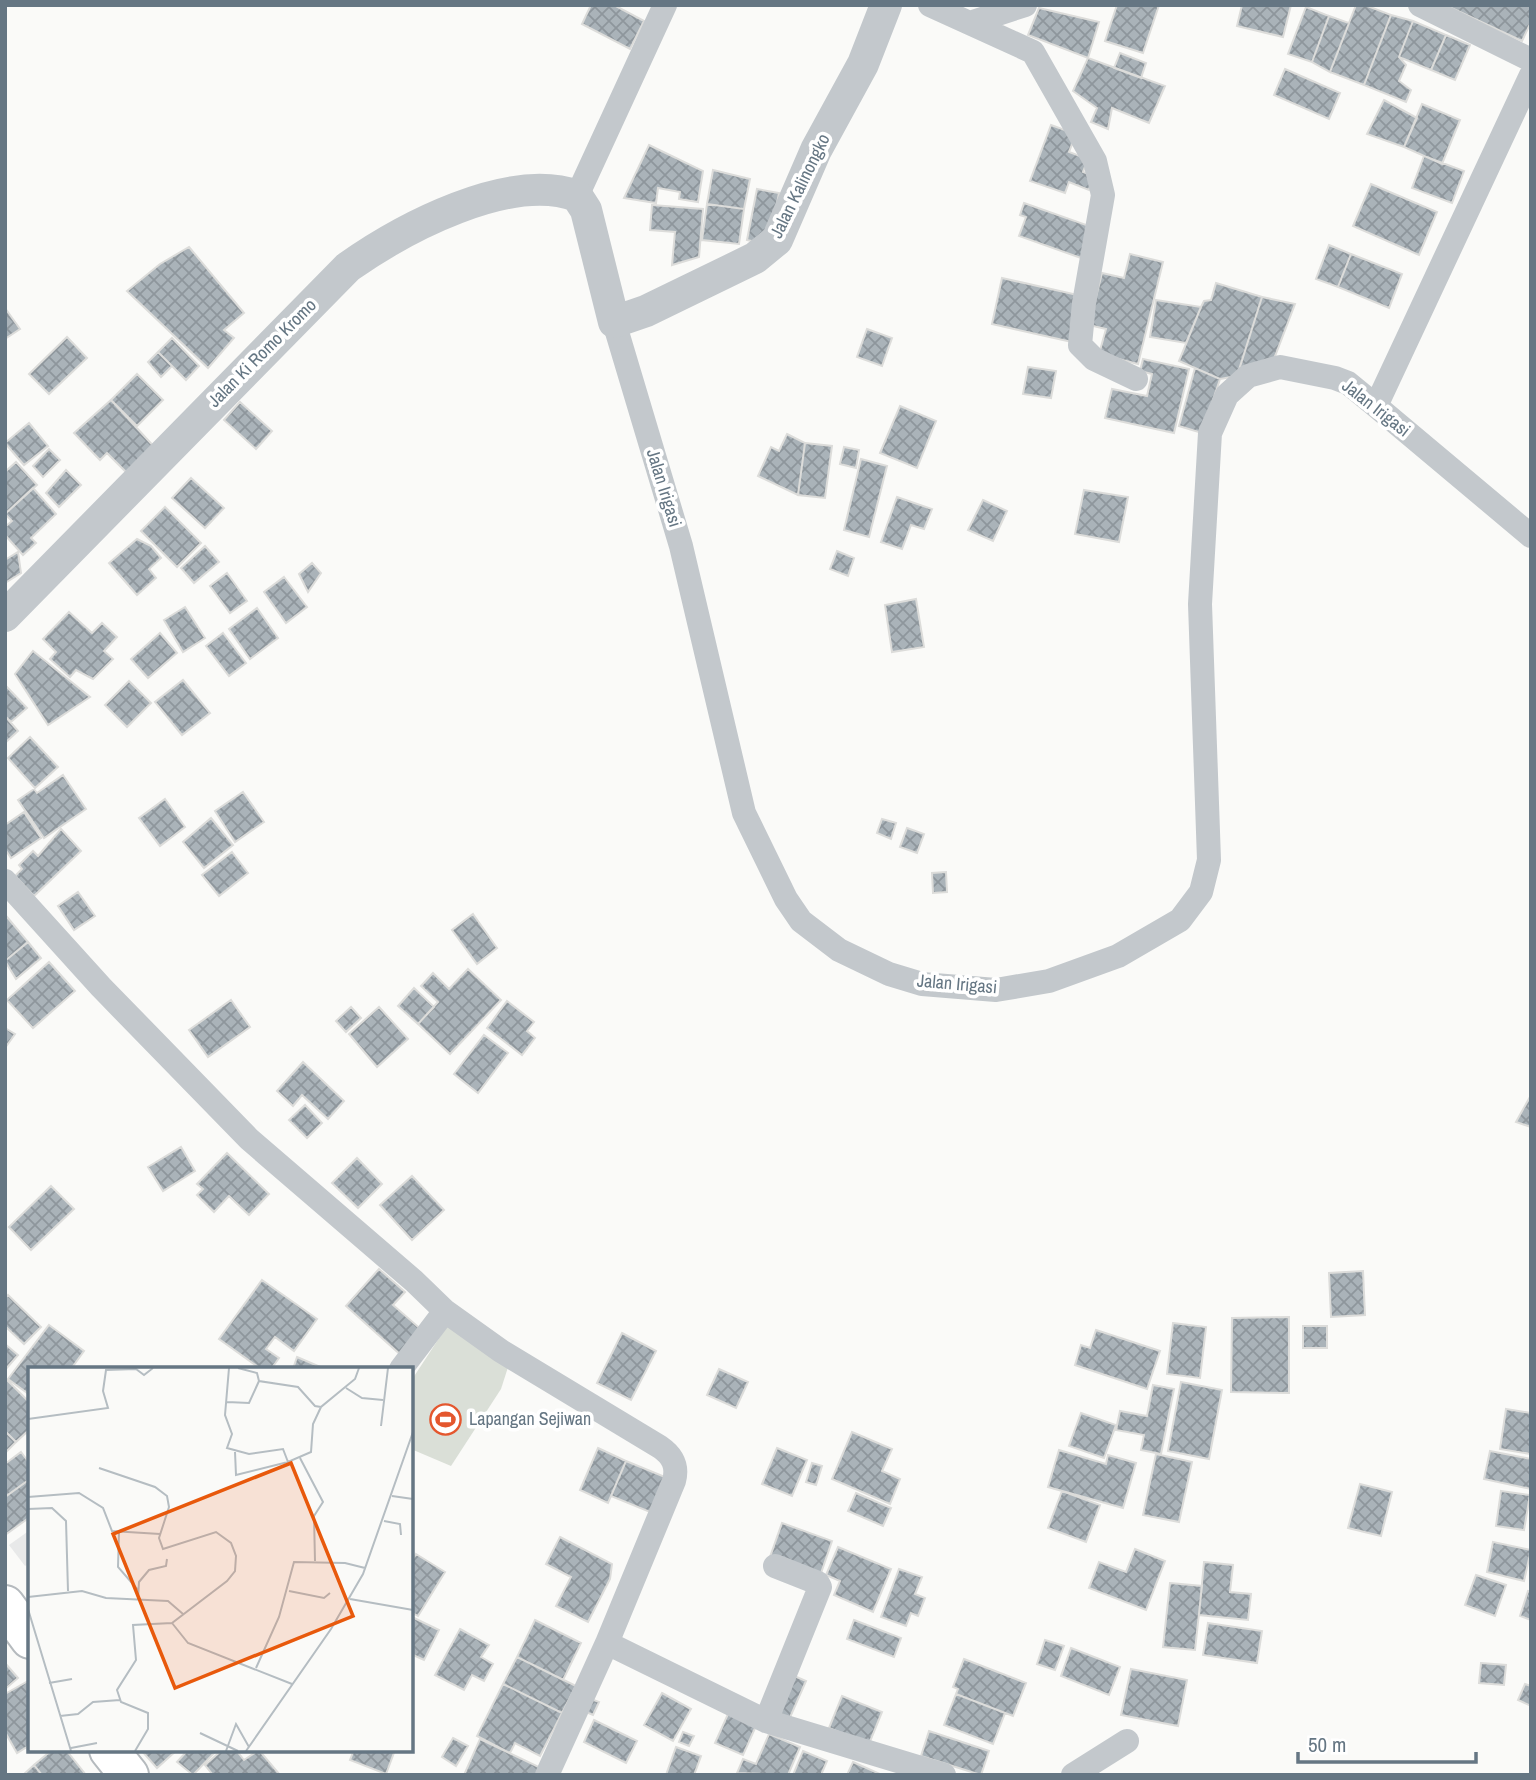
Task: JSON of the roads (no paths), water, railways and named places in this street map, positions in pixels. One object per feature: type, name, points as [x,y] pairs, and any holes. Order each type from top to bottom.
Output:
[{"type":"main road","points":[[5,1605],[28,1636]]},
{"type":"main road","points":[[111,1752],[129,1775]]},
{"type":"street","points":[[577,196],[665,5]]},
{"type":"street","name":"Jalan Kalinongko","points":[[614,322],[646,312],[755,258],[777,240],[816,150],[863,64],[886,5]]},
{"type":"street","points":[[930,5],[1033,52],[1095,161],[1103,184],[1102,205],[1079,341],[1081,349],[1094,359],[1136,380]]},
{"type":"street","points":[[970,23],[1025,5]]},
{"type":"street","points":[[1420,5],[1531,60]]},
{"type":"street","points":[[1376,406],[1531,75]]},
{"type":"street","name":"Jalan Ki Romo Kromo","points":[[5,616],[348,267],[393,237],[473,204],[541,190],[577,196]]},
{"type":"street","name":"Jalan Irigasi","points":[[577,196],[586,210],[614,322],[681,546],[744,813],[786,899],[801,920],[858,961],[922,984],[996,990],[1049,981],[1118,956],[1180,920],[1201,892],[1209,860],[1200,604],[1210,433],[1219,408],[1240,380],[1280,368],[1348,383],[1531,536]]},
{"type":"street","points":[[5,881],[101,987],[248,1139],[414,1281],[445,1311],[501,1351],[660,1447],[674,1461],[674,1481],[607,1643],[547,1775]]},
{"type":"street","points":[[403,1367],[445,1311]]},
{"type":"street","points":[[766,1721],[820,1587],[818,1583],[775,1566]]},
{"type":"street","points":[[607,1643],[766,1721],[944,1775]]},
{"type":"street","points":[[1073,1775],[1127,1741]]},
{"type":"place","name":"Lapangan Sejiwan","points":[[446,1419]]}]
